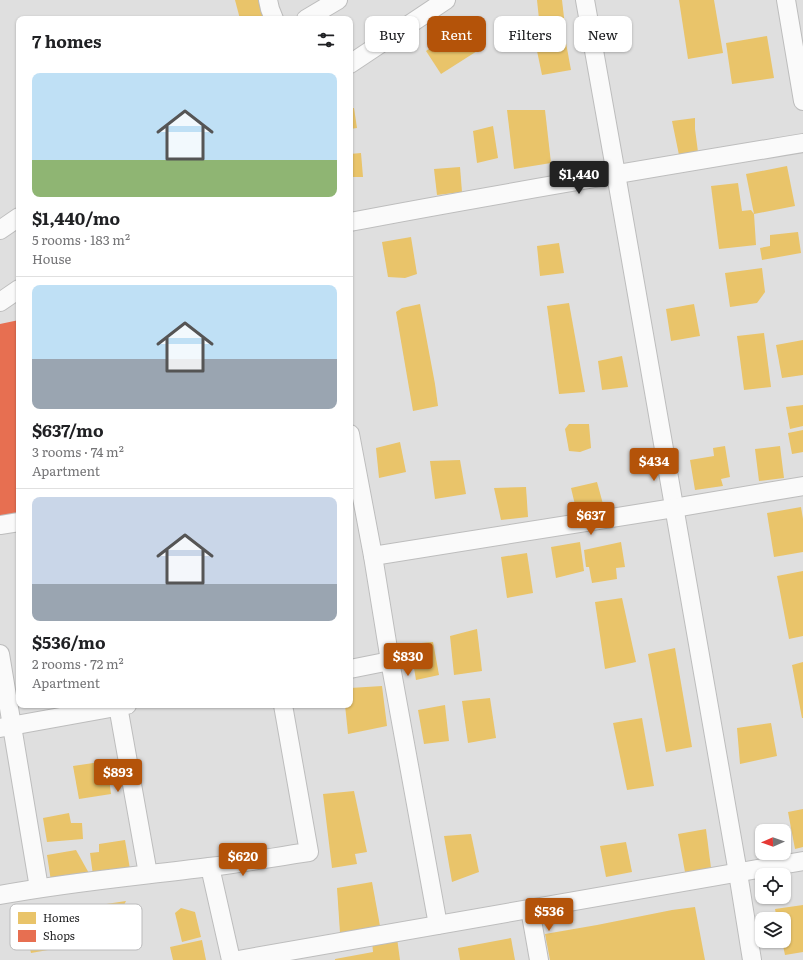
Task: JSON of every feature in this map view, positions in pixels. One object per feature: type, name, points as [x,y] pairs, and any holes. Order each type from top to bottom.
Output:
[{"type":"street","points":[[268,0],[273,16]]},
{"type":"street","points":[[311,16],[338,0]]},
{"type":"street","points":[[353,62],[446,0]]},
{"type":"street","points":[[585,0],[752,960]]},
{"type":"street","points":[[786,0],[803,100]]},
{"type":"street","points":[[353,221],[421,208],[803,142]]},
{"type":"street","points":[[0,230],[16,219]]},
{"type":"street","points":[[0,302],[16,291]]},
{"type":"street","points":[[353,466],[373,556],[390,661],[438,925]]},
{"type":"street","points":[[373,556],[803,486]]},
{"type":"street","points":[[0,525],[16,522]]},
{"type":"street","points":[[0,654],[6,727],[39,888]]},
{"type":"street","points":[[353,668],[390,661]]},
{"type":"street","points":[[6,727],[112,708]]},
{"type":"street","points":[[123,708],[148,874]]},
{"type":"street","points":[[0,895],[39,888],[210,867],[308,852],[284,708]]},
{"type":"street","points":[[238,960],[803,861]]},
{"type":"street","points":[[210,867],[231,960]]},
{"type":"street","points":[[530,909],[539,960]]},
{"type":"building: Homes","points":[[235,0],[265,0],[270,16],[239,16]]},
{"type":"building: Homes","points":[[537,0],[562,0],[564,16],[539,16]]},
{"type":"building: Homes","points":[[679,0],[714,0],[723,53],[688,59]]},
{"type":"building: Homes","points":[[767,36],[774,78],[732,84],[726,43]]},
{"type":"building: Homes","points":[[566,43],[571,70],[542,75],[537,52],[566,52]]},
{"type":"building: Homes","points":[[427,50],[427,52],[476,52],[441,74],[426,51]]},
{"type":"building: Homes","points":[[353,108],[354,108],[357,128],[353,129]]},
{"type":"building: Homes","points":[[507,110],[545,110],[551,163],[514,169]]},
{"type":"building: Homes","points":[[695,118],[698,152],[679,155],[672,121]]},
{"type":"building: Homes","points":[[493,126],[498,158],[477,163],[473,131]]},
{"type":"building: Homes","points":[[361,153],[363,177],[353,177],[353,154]]},
{"type":"building: Homes","points":[[787,166],[795,206],[754,214],[746,174]]},
{"type":"building: Homes","points":[[460,167],[462,192],[437,195],[434,169]]},
{"type":"building: Homes","points":[[738,183],[742,211],[751,210],[754,214],[756,245],[719,249],[711,186]]},
{"type":"building: Homes","points":[[798,232],[801,253],[762,260],[760,248],[770,246],[770,235]]},
{"type":"building: Homes","points":[[411,237],[417,274],[405,278],[388,277],[382,242]]},
{"type":"building: Homes","points":[[559,243],[564,273],[540,276],[537,246]]},
{"type":"building: Homes","points":[[762,268],[765,292],[757,303],[730,307],[725,273]]},
{"type":"building: Homes","points":[[569,303],[585,392],[559,394],[547,306]]},
{"type":"building: Homes","points":[[420,304],[438,406],[413,411],[396,312],[402,308]]},
{"type":"building: Homes","points":[[694,304],[700,336],[671,341],[666,309]]},
{"type":"building: Homes","points":[[764,333],[771,387],[744,390],[737,336]]},
{"type":"building: Homes","points":[[803,340],[803,375],[782,378],[776,345]]},
{"type":"building: Homes","points":[[622,356],[628,387],[602,390],[598,361]]},
{"type":"building: Homes","points":[[803,405],[803,426],[790,429],[786,407]]},
{"type":"building: Homes","points":[[569,424],[589,424],[591,448],[580,452],[569,451],[565,429]]},
{"type":"building: Homes","points":[[803,430],[803,452],[792,454],[788,433]]},
{"type":"building: Homes","points":[[400,442],[406,472],[379,478],[376,448]]},
{"type":"building: Homes","points":[[725,446],[730,477],[721,479],[723,486],[695,490],[690,460],[714,456],[713,448]]},
{"type":"building: Homes","points":[[780,446],[784,478],[759,481],[755,449]]},
{"type":"building: Homes","points":[[460,460],[466,494],[435,499],[430,461]]},
{"type":"building: Homes","points":[[597,482],[603,504],[576,509],[571,488]]},
{"type":"building: Homes","points":[[526,487],[528,517],[501,520],[494,488]]},
{"type":"building: Homes","points":[[801,507],[803,519],[803,552],[774,557],[767,513]]},
{"type":"building: Homes","points":[[580,542],[584,571],[556,578],[551,547]]},
{"type":"building: Homes","points":[[621,542],[625,567],[616,568],[617,579],[592,583],[589,567],[586,567],[584,550]]},
{"type":"building: Homes","points":[[527,553],[533,593],[507,598],[501,557]]},
{"type":"building: Homes","points":[[803,571],[803,636],[789,639],[777,576]]},
{"type":"building: Homes","points":[[622,598],[636,662],[605,669],[595,602]]},
{"type":"building: Homes","points":[[477,629],[482,671],[454,675],[450,636]]},
{"type":"building: Homes","points":[[433,642],[439,675],[416,680],[410,644]]},
{"type":"building: Homes","points":[[675,648],[692,747],[666,752],[648,654]]},
{"type":"building: Homes","points":[[803,662],[803,718],[802,718],[792,665]]},
{"type":"building: Homes","points":[[382,686],[387,726],[348,734],[345,708],[353,708],[353,688]]},
{"type":"building: Homes","points":[[490,698],[496,738],[468,743],[462,701]]},
{"type":"building: Homes","points":[[445,705],[449,741],[424,744],[418,710]]},
{"type":"building: Homes","points":[[642,718],[654,786],[627,790],[613,723]]},
{"type":"building: Homes","points":[[771,723],[777,756],[740,764],[737,728]]},
{"type":"building: Homes","points":[[107,761],[111,794],[79,799],[73,766]]},
{"type":"building: Homes","points":[[354,791],[367,852],[355,854],[357,864],[332,868],[323,794]]},
{"type":"building: Homes","points":[[803,809],[803,847],[795,849],[788,812]]},
{"type":"building: Homes","points":[[69,813],[71,823],[82,823],[83,839],[47,842],[43,818]]},
{"type":"building: Homes","points":[[706,829],[711,868],[685,872],[678,834]]},
{"type":"building: Homes","points":[[471,834],[479,872],[452,882],[444,836]]},
{"type":"building: Homes","points":[[125,840],[130,869],[93,875],[90,853],[99,852],[99,844]]},
{"type":"building: Homes","points":[[626,842],[632,872],[606,877],[600,846]]},
{"type":"building: Homes","points":[[76,850],[90,875],[51,881],[47,855]]},
{"type":"building: Homes","points":[[372,882],[380,926],[340,933],[337,888]]},
{"type":"building: Homes","points":[[126,901],[124,904],[106,904]]},
{"type":"building: Homes","points":[[803,905],[803,952],[785,955],[784,948],[791,948],[791,912],[776,912],[775,909]]},
{"type":"building: Homes","points":[[695,907],[705,960],[550,960],[545,934]]},
{"type":"building: Homes","points":[[181,908],[195,912],[201,937],[182,942],[175,913]]},
{"type":"building: Homes","points":[[397,938],[400,960],[335,960],[373,952],[372,941]]},
{"type":"building: Homes","points":[[511,938],[515,960],[460,960],[458,948]]},
{"type":"building: Homes","points":[[202,940],[206,960],[173,960],[170,947]]},
{"type":"building: Homes","points":[[30,950],[48,950],[31,953]]},
{"type":"building: Shops","points":[[16,321],[16,515],[0,521],[0,324]]}]
